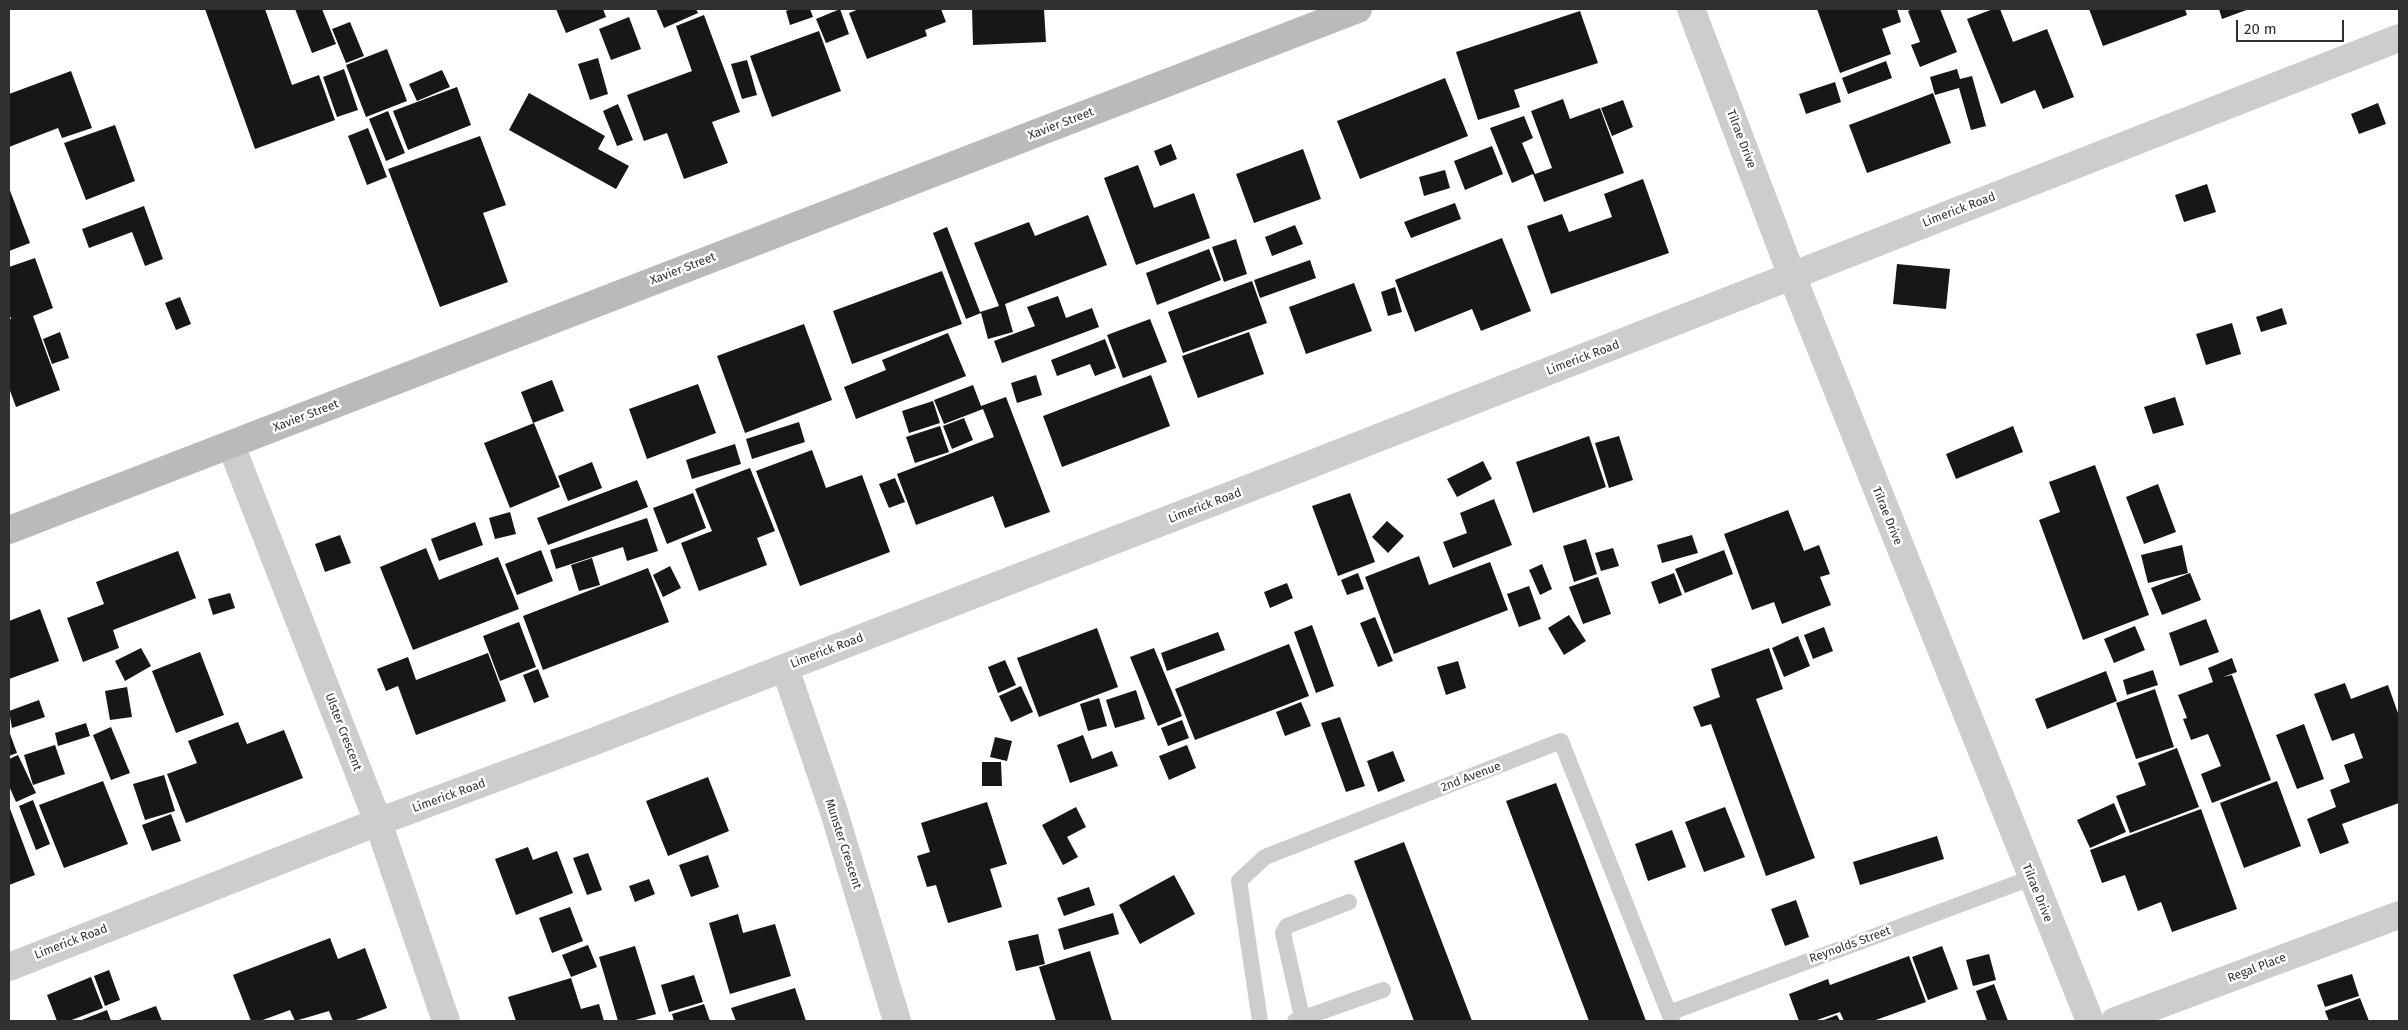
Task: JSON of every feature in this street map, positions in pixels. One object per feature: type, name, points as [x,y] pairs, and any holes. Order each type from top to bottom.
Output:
[{"type":"main road","name":"Xavier Street","points":[[9,530],[1358,9]]},
{"type":"street","name":"Tilrae Drive","points":[[1691,9],[1792,276],[2031,878],[2090,1021]]},
{"type":"street","name":"Limerick Road","points":[[9,967],[378,822],[785,668],[2399,38]]},
{"type":"street","name":"Ulster Crescent","points":[[231,445],[378,822],[446,1021]]},
{"type":"street","name":"Munster Crescent","points":[[785,668],[834,812],[897,1021]]},
{"type":"street","name":"Regal Place","points":[[2115,1021],[2399,915]]},
{"type":"lane","name":"2nd Avenue","points":[[1260,1021],[1239,881],[1265,857],[1561,741],[1671,1017]]},
{"type":"lane","name":"Reynolds Street","points":[[1671,1017],[2031,878]]},
{"type":"lane","points":[[1349,902],[1286,926],[1283,933],[1300,1020],[1383,990]]},
{"type":"building","points":[[205,9],[265,9],[292,85],[319,75],[335,120],[255,149]]},
{"type":"building","points":[[295,9],[322,9],[336,44],[312,53]]},
{"type":"building","points":[[556,9],[603,9],[606,17],[566,33]]},
{"type":"building","points":[[656,9],[696,9],[698,13],[664,28]]},
{"type":"building","points":[[791,9],[810,9],[813,17],[790,25],[786,11]]},
{"type":"building","points":[[840,9],[849,34],[826,43],[816,19]]},
{"type":"building","points":[[859,9],[941,9],[946,22],[925,30],[927,36],[867,59],[849,13]]},
{"type":"building","points":[[972,9],[1044,9],[1046,42],[973,45]]},
{"type":"building","points":[[1817,9],[1897,9],[1901,22],[1882,29],[1891,54],[1840,73]]},
{"type":"building","points":[[1913,9],[1940,9],[1957,52],[1920,67],[1911,45],[1920,42],[1908,11]]},
{"type":"building","points":[[1993,9],[2000,9],[2013,42],[2047,29],[2074,97],[2043,109],[2035,90],[2001,104],[1967,19]]},
{"type":"building","points":[[2089,9],[2185,9],[2187,15],[2103,46]]},
{"type":"building","points":[[2219,9],[2249,9],[2222,19]]},
{"type":"building","points":[[1580,11],[1598,63],[1514,90],[1520,107],[1478,120],[1456,52]]},
{"type":"building","points":[[704,15],[740,112],[712,122],[728,163],[684,179],[667,133],[644,141],[627,95],[692,71],[676,26]]},
{"type":"building","points":[[629,17],[641,49],[611,60],[599,29]]},
{"type":"building","points":[[350,22],[364,56],[346,63],[332,29]]},
{"type":"building","points":[[819,31],[841,91],[772,117],[750,56]]},
{"type":"building","points":[[387,49],[407,101],[366,117],[346,65]]},
{"type":"building","points":[[598,58],[608,94],[590,100],[578,64]]},
{"type":"building","points":[[747,60],[757,95],[742,99],[731,64]]},
{"type":"building","points":[[1886,61],[1892,78],[1848,94],[1842,78]]},
{"type":"building","points":[[344,69],[358,110],[337,117],[323,77]]},
{"type":"building","points":[[1957,69],[1960,79],[1972,76],[1986,126],[1971,130],[1959,88],[1935,95],[1930,77]]},
{"type":"building","points":[[442,70],[450,87],[417,101],[409,84]]},
{"type":"building","points":[[71,71],[92,128],[62,138],[58,128],[9,147],[9,94]]},
{"type":"building","points":[[1445,78],[1468,136],[1360,179],[1337,121]]},
{"type":"building","points":[[1835,82],[1841,102],[1806,114],[1799,94]]},
{"type":"building","points":[[457,87],[471,125],[408,150],[393,111]]},
{"type":"building","points":[[529,93],[605,136],[598,149],[629,166],[616,189],[509,130]]},
{"type":"building","points":[[1933,93],[1951,143],[1867,173],[1849,125]]},
{"type":"building","points":[[1563,99],[1570,119],[1600,108],[1624,173],[1544,202],[1533,174],[1512,183],[1490,128],[1524,116],[1533,138],[1522,143],[1535,174],[1552,168],[1531,111]]},
{"type":"building","points":[[1623,100],[1633,127],[1612,136],[1601,108]]},
{"type":"building","points":[[2378,103],[2386,124],[2359,134],[2351,114]]},
{"type":"building","points":[[618,104],[633,140],[617,146],[603,111]]},
{"type":"building","points":[[388,111],[405,153],[386,161],[369,119]]},
{"type":"building","points":[[115,125],[135,181],[86,200],[64,143]]},
{"type":"building","points":[[368,128],[387,177],[367,185],[348,136]]},
{"type":"building","points":[[480,136],[506,205],[483,213],[508,282],[440,307],[388,169]]},
{"type":"building","points":[[1171,144],[1177,159],[1160,166],[1154,151]]},
{"type":"building","points":[[1492,146],[1503,174],[1465,190],[1454,161]]},
{"type":"building","points":[[1303,149],[1321,199],[1254,223],[1236,174]]},
{"type":"building","points":[[1138,165],[1154,208],[1194,193],[1210,238],[1136,265],[1104,178]]},
{"type":"building","points":[[1445,170],[1450,188],[1424,196],[1419,177]]},
{"type":"building","points":[[1643,179],[1669,253],[1551,294],[1527,226],[1562,214],[1569,232],[1612,217],[1604,194]]},
{"type":"building","points":[[2207,184],[2216,212],[2184,222],[2175,195]]},
{"type":"building","points":[[9,188],[30,243],[9,251]]},
{"type":"building","points":[[1455,203],[1461,219],[1411,238],[1404,222]]},
{"type":"building","points":[[144,206],[163,259],[145,266],[132,232],[89,248],[82,229]]},
{"type":"building","points":[[1088,215],[1107,265],[1005,304],[1013,332],[988,339],[981,313],[966,319],[933,233],[947,227],[980,312],[999,306],[974,243],[1029,222],[1035,236]]},
{"type":"building","points":[[1295,225],[1303,244],[1272,256],[1265,237]]},
{"type":"building","points":[[1502,238],[1531,311],[1481,331],[1472,309],[1415,332],[1395,280]]},
{"type":"building","points":[[1236,239],[1247,274],[1224,282],[1212,247]]},
{"type":"building","points":[[1209,249],[1221,280],[1157,305],[1146,273]]},
{"type":"building","points":[[35,258],[53,308],[33,316],[60,390],[16,407],[9,388],[9,319],[11,319],[9,312],[9,267]]},
{"type":"building","points":[[1310,260],[1316,278],[1260,298],[1254,280]]},
{"type":"building","points":[[1897,264],[1950,269],[1946,309],[1893,304]]},
{"type":"building","points":[[942,271],[962,324],[852,364],[833,311]]},
{"type":"building","points":[[1252,281],[1267,323],[1183,353],[1168,312]]},
{"type":"building","points":[[1354,283],[1372,331],[1306,354],[1289,307]]},
{"type":"building","points":[[1395,287],[1402,312],[1388,316],[1381,292]]},
{"type":"building","points":[[1058,296],[1066,318],[1092,308],[1099,327],[1002,363],[994,341],[1035,326],[1027,307]]},
{"type":"building","points":[[180,297],[191,324],[176,330],[165,303]]},
{"type":"building","points":[[2282,308],[2287,324],[2261,332],[2256,317]]},
{"type":"building","points":[[1150,319],[1167,362],[1123,378],[1107,335]]},
{"type":"building","points":[[2232,323],[2241,354],[2206,365],[2196,334]]},
{"type":"building","points":[[804,324],[832,400],[745,433],[717,356]]},
{"type":"building","points":[[60,332],[69,358],[52,364],[43,339]]},
{"type":"building","points":[[1249,332],[1264,374],[1198,398],[1182,356]]},
{"type":"building","points":[[948,333],[966,376],[856,419],[844,387],[886,370],[882,360]]},
{"type":"building","points":[[1105,339],[1116,368],[1095,376],[1090,364],[1057,376],[1051,360]]},
{"type":"building","points":[[1036,375],[1042,395],[1017,403],[1011,383]]},
{"type":"building","points":[[1151,375],[1170,426],[1062,467],[1043,416]]},
{"type":"building","points":[[552,380],[564,411],[533,423],[521,392]]},
{"type":"building","points":[[698,384],[716,433],[647,459],[629,409]]},
{"type":"building","points":[[973,385],[981,406],[1006,397],[1050,512],[1005,528],[993,496],[916,525],[897,474],[994,437],[983,409],[944,424],[934,400]]},
{"type":"building","points":[[2175,397],[2184,425],[2153,434],[2144,407]]},
{"type":"building","points":[[933,401],[940,423],[909,433],[902,411]]},
{"type":"building","points":[[964,418],[973,440],[952,449],[943,426]]},
{"type":"building","points":[[799,422],[805,442],[752,459],[746,439]]},
{"type":"building","points":[[534,423],[560,487],[510,508],[484,443]]},
{"type":"building","points":[[940,426],[949,452],[915,463],[906,437]]},
{"type":"building","points":[[2013,426],[2023,452],[1956,479],[1946,454]]},
{"type":"building","points":[[1589,436],[1606,487],[1533,513],[1516,462]]},
{"type":"building","points":[[1619,436],[1633,480],[1609,488],[1595,443]]},
{"type":"building","points":[[735,444],[741,464],[692,479],[686,460]]},
{"type":"building","points":[[812,450],[826,488],[862,475],[890,552],[800,586],[756,471]]},
{"type":"building","points":[[1483,461],[1492,479],[1457,497],[1447,479]]},
{"type":"building","points":[[592,462],[602,488],[568,501],[558,476]]},
{"type":"building","points":[[2095,465],[2149,615],[2083,640],[2039,520],[2060,512],[2049,482]]},
{"type":"building","points":[[750,468],[775,531],[757,538],[767,565],[699,591],[681,543],[712,531],[695,489]]},
{"type":"building","points":[[895,478],[905,502],[889,508],[879,484]]},
{"type":"building","points":[[637,480],[648,507],[548,545],[537,518]]},
{"type":"building","points":[[2158,484],[2176,532],[2144,544],[2126,497]]},
{"type":"building","points":[[693,493],[706,528],[667,544],[653,508]]},
{"type":"building","points":[[1350,493],[1375,562],[1338,576],[1312,506]]},
{"type":"building","points":[[1494,499],[1512,545],[1453,568],[1443,542],[1467,533],[1460,513]]},
{"type":"building","points":[[1788,510],[1804,551],[1819,545],[1830,574],[1820,577],[1831,605],[1782,624],[1774,602],[1752,610],[1724,534]]},
{"type":"building","points":[[510,512],[516,534],[495,539],[489,518]]},
{"type":"building","points":[[647,518],[658,551],[627,561],[623,547],[556,569],[550,550]]},
{"type":"building","points":[[1387,521],[1404,536],[1388,553],[1372,537]]},
{"type":"building","points":[[475,522],[483,545],[439,561],[431,539]]},
{"type":"building","points":[[340,535],[351,563],[325,572],[315,544]]},
{"type":"building","points":[[1692,535],[1698,553],[1662,563],[1657,545]]},
{"type":"building","points":[[1586,539],[1597,574],[1574,582],[1563,546]]},
{"type":"building","points":[[2182,545],[2188,573],[2148,583],[2141,555]]},
{"type":"building","points":[[426,548],[439,580],[498,557],[519,609],[413,650],[380,567]]},
{"type":"building","points":[[1613,548],[1619,566],[1601,571],[1595,553]]},
{"type":"building","points":[[541,550],[553,581],[517,595],[505,564]]},
{"type":"building","points":[[1724,550],[1733,574],[1685,593],[1675,569]]},
{"type":"building","points":[[178,551],[196,598],[113,630],[119,648],[83,662],[67,618],[104,604],[96,582]]},
{"type":"building","points":[[1419,556],[1429,585],[1490,562],[1508,610],[1394,654],[1365,577]]},
{"type":"building","points":[[592,558],[600,585],[579,591],[571,565]]},
{"type":"building","points":[[1542,564],[1552,589],[1540,595],[1529,570]]},
{"type":"building","points":[[670,566],[681,588],[663,597],[653,575]]},
{"type":"building","points":[[648,568],[669,622],[543,670],[523,616]]},
{"type":"building","points":[[1358,573],[1364,589],[1347,595],[1341,580]]},
{"type":"building","points":[[1674,573],[1682,595],[1659,604],[1651,582]]},
{"type":"building","points":[[2190,573],[2201,600],[2162,615],[2151,588]]},
{"type":"building","points":[[1598,577],[1611,614],[1583,624],[1569,587]]},
{"type":"building","points":[[1287,583],[1293,598],[1270,608],[1264,592]]},
{"type":"building","points":[[1529,586],[1541,619],[1519,627],[1507,594]]},
{"type":"building","points":[[230,593],[235,608],[213,615],[208,599]]},
{"type":"building","points":[[40,609],[59,661],[9,679],[9,621]]},
{"type":"building","points":[[1569,615],[1586,641],[1564,655],[1548,628]]},
{"type":"building","points":[[1375,617],[1393,661],[1378,667],[1360,623]]},
{"type":"building","points":[[2206,619],[2219,652],[2180,666],[2169,633]]},
{"type":"building","points":[[519,622],[536,667],[500,681],[483,636]]},
{"type":"building","points":[[1312,625],[1334,686],[1316,693],[1294,632]]},
{"type":"building","points":[[2135,626],[2145,650],[2114,663],[2104,639]]},
{"type":"building","points":[[1824,627],[1833,651],[1813,659],[1804,635]]},
{"type":"building","points":[[1097,628],[1118,687],[1039,717],[1017,658]]},
{"type":"building","points":[[1218,632],[1225,650],[1167,671],[1161,653]]},
{"type":"building","points":[[1798,636],[1810,666],[1784,677],[1772,648]]},
{"type":"building","points":[[1289,644],[1309,696],[1195,740],[1175,689]]},
{"type":"building","points":[[141,648],[151,666],[125,681],[115,661]]},
{"type":"building","points":[[1154,648],[1182,716],[1158,726],[1130,657]]},
{"type":"building","points":[[1769,648],[1783,689],[1756,699],[1815,858],[1766,876],[1711,724],[1701,727],[1693,707],[1720,697],[1711,669]]},
{"type":"building","points":[[200,652],[224,715],[176,733],[152,671]]},
{"type":"building","points":[[488,653],[506,701],[416,735],[398,686],[386,691],[377,669],[408,657],[416,680]]},
{"type":"building","points":[[2232,658],[2237,672],[2223,677],[2232,675],[2271,780],[2212,803],[2201,774],[2221,766],[2208,734],[2191,740],[2183,719],[2187,718],[2178,695],[2213,682],[2208,668]]},
{"type":"building","points":[[1005,660],[1016,685],[998,693],[988,667]]},
{"type":"building","points":[[1458,661],[1466,688],[1446,695],[1437,667]]},
{"type":"building","points":[[538,669],[549,697],[534,703],[523,675]]},
{"type":"building","points":[[2153,670],[2158,685],[2127,695],[2123,680]]},
{"type":"building","points":[[2106,671],[2117,701],[2047,729],[2035,699]]},
{"type":"building","points":[[2345,683],[2351,699],[2388,685],[2399,716],[2399,803],[2342,824],[2349,843],[2320,854],[2307,819],[2336,807],[2330,790],[2350,782],[2344,765],[2363,758],[2354,733],[2332,741],[2314,694]]},
{"type":"building","points":[[1021,686],[1033,712],[1011,722],[999,696]]},
{"type":"building","points":[[127,687],[132,717],[110,720],[105,691]]},
{"type":"building","points":[[2155,689],[2174,747],[2136,759],[2116,703]]},
{"type":"building","points":[[1136,690],[1145,719],[1115,728],[1106,700]]},
{"type":"building","points":[[1099,698],[1107,726],[1088,731],[1080,704]]},
{"type":"building","points":[[39,700],[45,717],[12,728],[9,711]]},
{"type":"building","points":[[1301,702],[1311,726],[1285,736],[1276,712]]},
{"type":"building","points":[[1340,717],[1365,786],[1346,792],[1321,723]]},
{"type":"building","points":[[1182,720],[1189,738],[1168,746],[1161,728]]},
{"type":"building","points":[[238,722],[247,744],[284,730],[303,778],[186,823],[167,774],[197,763],[188,741]]},
{"type":"building","points":[[86,723],[90,736],[58,746],[55,733]]},
{"type":"building","points":[[2304,724],[2324,779],[2297,789],[2276,735]]},
{"type":"building","points":[[111,727],[130,773],[111,780],[93,735]]},
{"type":"building","points":[[9,731],[17,753],[9,756]]},
{"type":"building","points":[[1083,735],[1092,759],[1112,751],[1118,766],[1070,783],[1057,745]]},
{"type":"building","points":[[995,737],[1012,741],[1007,761],[990,757]]},
{"type":"building","points":[[55,745],[65,774],[33,785],[24,755]]},
{"type":"building","points":[[1187,745],[1196,768],[1169,780],[1159,756]]},
{"type":"building","points":[[2177,748],[2199,807],[2130,833],[2116,796],[2146,785],[2138,763]]},
{"type":"building","points":[[1393,751],[1405,781],[1378,792],[1367,761]]},
{"type":"building","points":[[18,755],[36,793],[16,802],[9,786],[9,759]]},
{"type":"building","points":[[982,762],[1001,762],[1002,786],[982,786]]},
{"type":"building","points":[[164,775],[175,811],[145,820],[133,784]]},
{"type":"building","points":[[708,777],[729,831],[668,856],[646,801]]},
{"type":"building","points":[[103,781],[128,844],[64,868],[39,805]]},
{"type":"building","points":[[2277,781],[2301,846],[2244,868],[2220,803]]},
{"type":"building","points":[[1556,783],[1646,1021],[1589,1021],[1506,801]]},
{"type":"building","points":[[33,800],[50,844],[36,850],[19,806]]},
{"type":"building","points":[[987,802],[1007,864],[990,869],[1002,907],[948,923],[936,885],[927,887],[917,856],[930,852],[921,823]]},
{"type":"building","points":[[2114,803],[2126,832],[2090,848],[2077,820]]},
{"type":"building","points":[[9,806],[35,875],[9,885]]},
{"type":"building","points":[[1076,807],[1086,827],[1067,837],[1078,857],[1063,865],[1042,825]]},
{"type":"building","points":[[1725,807],[1745,857],[1704,872],[1685,822]]},
{"type":"building","points":[[2201,809],[2237,909],[2172,932],[2161,902],[2138,911],[2125,875],[2102,883],[2090,850]]},
{"type":"building","points":[[171,814],[181,841],[152,851],[142,825]]},
{"type":"building","points":[[1672,830],[1686,867],[1648,881],[1635,844]]},
{"type":"building","points":[[1937,836],[1944,859],[1860,885],[1853,862]]},
{"type":"building","points":[[1404,842],[1472,1021],[1414,1021],[1354,861]]},
{"type":"building","points":[[528,847],[533,860],[557,851],[573,893],[516,915],[495,859]]},
{"type":"building","points":[[588,853],[602,890],[587,895],[573,858]]},
{"type":"building","points":[[708,855],[719,887],[691,897],[679,865]]},
{"type":"building","points":[[1174,875],[1195,914],[1140,944],[1119,905]]},
{"type":"building","points":[[649,879],[655,894],[635,902],[629,886]]},
{"type":"building","points":[[1089,887],[1095,905],[1064,916],[1057,898]]},
{"type":"building","points":[[1796,900],[1809,937],[1785,946],[1771,909]]},
{"type":"building","points":[[570,907],[583,941],[552,953],[539,918]]},
{"type":"building","points":[[1113,913],[1119,934],[1064,950],[1058,929]]},
{"type":"building","points":[[738,914],[743,933],[775,924],[791,976],[730,994],[709,923]]},
{"type":"building","points":[[1038,934],[1045,964],[1016,971],[1008,941]]},
{"type":"building","points":[[330,938],[338,959],[365,948],[387,1008],[353,1021],[333,1021],[329,1011],[295,1021],[290,1010],[260,1021],[251,1021],[233,975]]},
{"type":"building","points":[[588,945],[597,967],[571,977],[562,955]]},
{"type":"building","points":[[635,946],[656,1014],[632,1021],[618,1021],[599,957]]},
{"type":"building","points":[[1942,946],[1958,989],[1928,1000],[1912,957]]},
{"type":"building","points":[[1090,951],[1112,1021],[1056,1021],[1039,967]]},
{"type":"building","points":[[1989,954],[1996,980],[1973,986],[1966,960]]},
{"type":"building","points":[[1909,956],[1926,1002],[1873,1021],[1844,1021],[1840,1012],[1814,1021],[1799,1021],[1789,994],[1828,979],[1830,985]]},
{"type":"building","points":[[109,970],[120,1000],[105,1006],[94,976]]},
{"type":"building","points":[[2352,974],[2359,996],[2325,1007],[2317,985]]},
{"type":"building","points":[[694,975],[703,1002],[669,1012],[661,985]]},
{"type":"building","points":[[91,977],[103,1008],[69,1021],[57,1021],[47,995]]},
{"type":"building","points":[[571,978],[581,1009],[599,1004],[604,1021],[516,1021],[508,997]]},
{"type":"building","points":[[1994,984],[2008,1021],[1987,1021],[1976,991]]},
{"type":"building","points":[[795,988],[806,1021],[736,1021],[731,1008]]},
{"type":"building","points":[[2360,998],[2369,1021],[2329,1021],[2325,1011]]},
{"type":"building","points":[[704,1004],[710,1021],[674,1021],[672,1014]]},
{"type":"building","points":[[156,1006],[162,1021],[116,1021]]},
{"type":"building","points":[[107,1010],[111,1021],[79,1021]]},
{"type":"building","points":[[1837,1015],[1840,1021],[1821,1021]]}]
